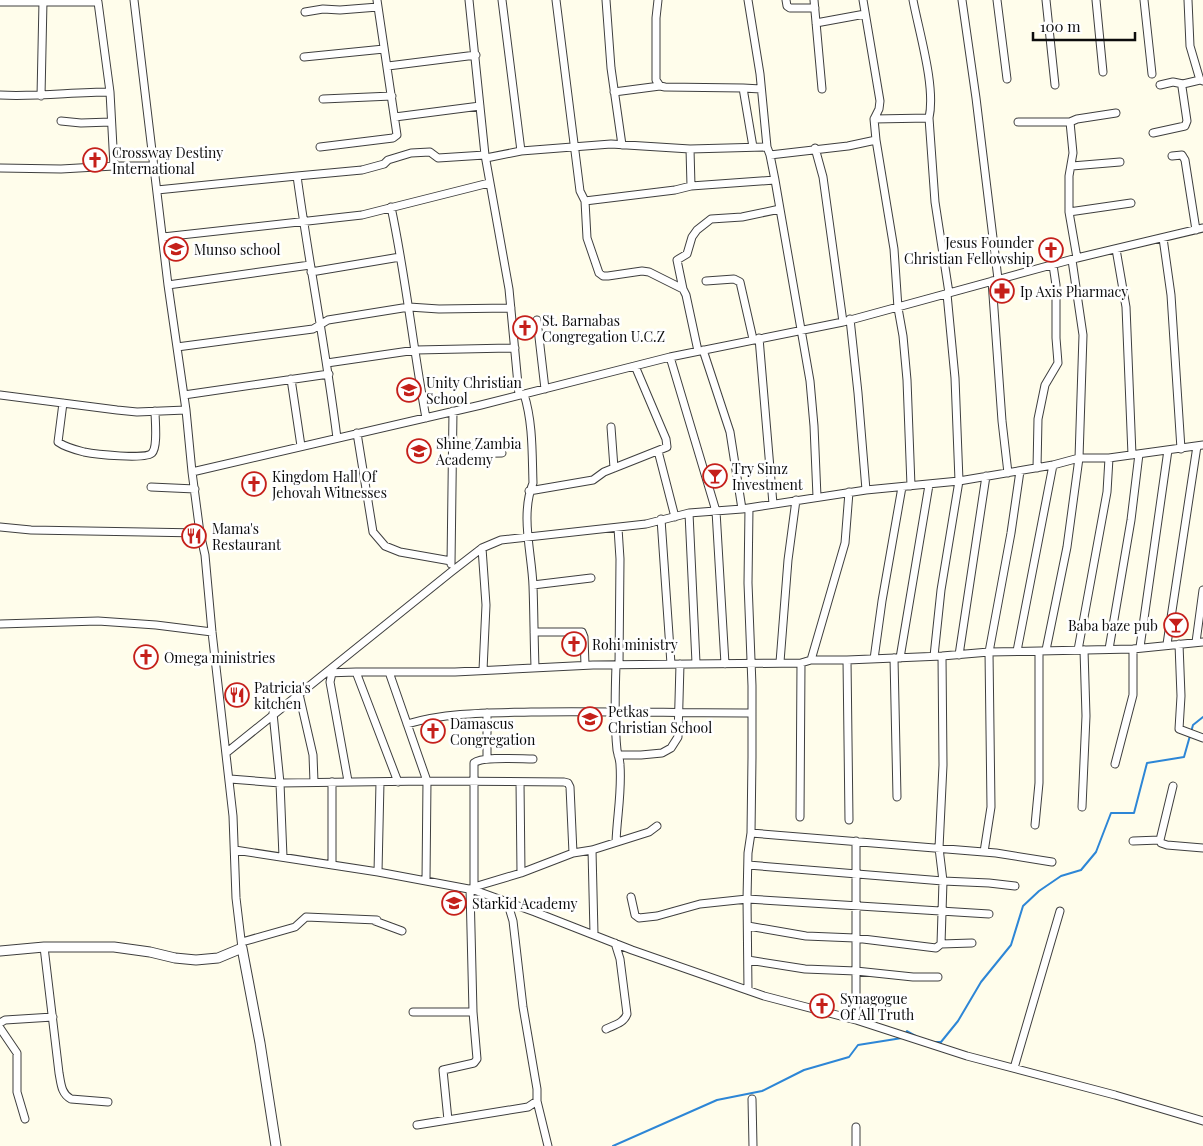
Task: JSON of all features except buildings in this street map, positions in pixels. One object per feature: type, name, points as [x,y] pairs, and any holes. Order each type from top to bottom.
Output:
[{"type":"street","points":[[134,0],[168,285],[186,410],[200,533],[205,555],[234,823],[236,905],[276,1146]]},
{"type":"street","points":[[468,0],[490,184],[509,289],[522,395],[529,409],[531,426],[532,483],[527,511],[533,585],[534,667]]},
{"type":"street","points":[[502,0],[520,151]]},
{"type":"street","points":[[556,0],[580,191],[585,201],[587,238],[599,273],[603,276],[608,276],[642,271],[649,272],[684,289]]},
{"type":"street","points":[[606,0],[614,92],[622,145]]},
{"type":"street","points":[[658,0],[655,77],[660,86]]},
{"type":"street","points":[[748,0],[759,66],[767,147],[775,180],[796,298],[812,402],[818,497]]},
{"type":"street","points":[[786,0],[787,6],[790,8],[814,4],[822,89]]},
{"type":"street","points":[[863,0],[880,101],[879,109],[874,119],[894,249],[898,308],[903,336],[907,380],[911,486]]},
{"type":"street","points":[[913,0],[929,86],[931,109],[929,118],[935,202],[948,294],[955,378],[959,481],[941,590],[934,656]]},
{"type":"street","points":[[962,0],[976,98],[995,280],[1002,421],[1008,473]]},
{"type":"street","points":[[997,0],[1007,79]]},
{"type":"street","points":[[1046,0],[1056,85]]},
{"type":"street","points":[[1096,0],[1103,72]]},
{"type":"street","points":[[1144,0],[1152,74]]},
{"type":"street","points":[[1160,85],[1172,82],[1183,84],[1201,80],[1190,46],[1188,0]]},
{"type":"street","points":[[0,2],[98,2],[110,92],[114,166]]},
{"type":"street","points":[[41,96],[43,2]]},
{"type":"street","points":[[304,12],[323,9],[340,10],[377,4],[398,133],[396,137],[320,147]]},
{"type":"street","points":[[816,23],[865,14]]},
{"type":"street","points":[[304,57],[384,49]]},
{"type":"street","points":[[388,66],[476,55]]},
{"type":"street","points":[[1153,133],[1182,128],[1186,124],[1183,84]]},
{"type":"street","points":[[614,92],[660,86],[761,89]]},
{"type":"street","points":[[743,88],[753,147]]},
{"type":"street","points":[[0,95],[41,96],[79,92],[110,92]]},
{"type":"street","points":[[323,99],[392,96]]},
{"type":"street","points":[[395,117],[480,106]]},
{"type":"street","points":[[1018,122],[1070,122],[1077,119],[1116,113]]},
{"type":"street","points":[[874,119],[929,118]]},
{"type":"street","points":[[62,121],[81,123],[111,122]]},
{"type":"street","points":[[1035,825],[1039,783],[1042,651],[1067,547],[1079,458],[1083,335],[1069,212],[1069,176],[1073,154],[1070,122]]},
{"type":"street","points":[[770,155],[815,148],[848,146],[876,140]]},
{"type":"street","points":[[157,190],[362,170],[384,164],[388,160],[411,153],[430,152],[438,158],[622,145],[690,149],[767,147]]},
{"type":"street","points":[[815,148],[823,177],[858,393],[866,490]]},
{"type":"street","points":[[690,149],[691,186]]},
{"type":"street","points":[[192,472],[522,395],[700,350],[847,321],[1074,259],[1200,229],[1185,160],[1182,155],[1172,156]]},
{"type":"street","points":[[1072,166],[1120,162]]},
{"type":"street","points":[[0,168],[61,169],[153,166]]},
{"type":"street","points":[[297,176],[310,268],[329,374],[337,438]]},
{"type":"street","points":[[585,201],[675,190],[691,186],[775,180]]},
{"type":"street","points":[[162,237],[362,215],[490,184]]},
{"type":"street","points":[[1069,212],[1131,203]]},
{"type":"street","points":[[391,207],[416,350],[416,367],[426,418]]},
{"type":"street","points":[[748,990],[747,899],[751,833],[752,713],[745,509],[729,426],[700,350],[677,260],[687,254],[692,237],[697,230],[711,219],[742,217],[780,209]]},
{"type":"street","points":[[1163,238],[1171,295],[1181,448]]},
{"type":"street","points":[[1109,649],[1131,520],[1136,455],[1126,307],[1116,249]]},
{"type":"street","points":[[168,285],[400,257]]},
{"type":"street","points":[[1037,468],[1038,420],[1045,385],[1058,363],[1056,285],[1053,265]]},
{"type":"street","points":[[706,281],[734,280],[740,282],[756,339],[773,504]]},
{"type":"street","points":[[177,346],[313,328],[324,321],[336,318],[409,307],[438,310],[511,308]]},
{"type":"street","points":[[537,320],[545,389]]},
{"type":"street","points":[[327,364],[416,350],[515,348]]},
{"type":"street","points":[[670,357],[716,511],[725,664]]},
{"type":"street","points":[[530,491],[593,480],[604,472],[667,447],[668,442],[635,366]]},
{"type":"street","points":[[184,395],[329,374]]},
{"type":"street","points":[[291,379],[301,446]]},
{"type":"street","points":[[0,395],[117,410],[186,410]]},
{"type":"street","points":[[62,403],[58,442],[84,452],[123,456],[148,456],[152,454],[155,448],[156,411]]},
{"type":"street","points":[[451,572],[454,454],[453,411]]},
{"type":"street","points":[[611,427],[614,468]]},
{"type":"street","points":[[357,433],[372,532],[385,546],[400,552],[451,561]]},
{"type":"street","points":[[226,753],[273,713],[329,673],[451,572],[482,548],[501,540],[618,528],[646,524],[689,513],[745,509],[849,492],[959,481],[1053,466],[1079,458],[1109,458],[1200,446],[1167,644]]},
{"type":"street","points":[[1114,764],[1133,695],[1136,648],[1168,450]]},
{"type":"street","points":[[658,451],[675,517]]},
{"type":"street","points":[[454,454],[502,453]]},
{"type":"street","points":[[1082,807],[1086,716],[1081,650],[1107,492],[1109,458]]},
{"type":"street","points":[[1017,652],[1053,466]]},
{"type":"street","points":[[984,852],[991,807],[989,652],[1012,533],[1020,471]]},
{"type":"street","points":[[959,655],[986,476]]},
{"type":"street","points":[[897,798],[897,658],[929,484]]},
{"type":"street","points":[[151,487],[195,490]]},
{"type":"street","points":[[874,659],[902,487]]},
{"type":"street","points":[[811,660],[847,533],[849,492]]},
{"type":"street","points":[[780,662],[788,560],[796,500]]},
{"type":"street","points":[[689,513],[696,663]]},
{"type":"street","points":[[661,519],[671,664]]},
{"type":"street","points":[[0,527],[32,530],[200,533]]},
{"type":"street","points":[[616,842],[620,797],[620,766],[615,712],[620,566],[618,528]]},
{"type":"street","points":[[482,548],[486,605],[483,670]]},
{"type":"street","points":[[533,585],[591,578]]},
{"type":"street","points":[[329,673],[483,670],[618,664],[801,663],[811,660],[1136,648],[1179,644],[1200,642],[1203,590]]},
{"type":"street","points":[[0,624],[98,621],[156,625],[212,632]]},
{"type":"street","points":[[534,632],[582,632],[584,637],[585,665]]},
{"type":"street","points":[[1179,644],[1180,728],[1203,738]]},
{"type":"street","points":[[941,944],[943,881],[939,848],[943,765],[942,656]]},
{"type":"street","points":[[847,660],[849,820]]},
{"type":"street","points":[[800,817],[801,663]]},
{"type":"street","points":[[618,755],[662,753],[671,748],[678,737],[680,664]]},
{"type":"street","points":[[356,672],[398,782]]},
{"type":"street","points":[[389,672],[427,781],[426,880]]},
{"type":"street","points":[[329,673],[348,781]]},
{"type":"street","points":[[299,694],[312,755],[314,782]]},
{"type":"street","points":[[273,713],[280,783],[283,857]]},
{"type":"street","points":[[407,724],[439,716],[487,713],[752,713]]},
{"type":"street","points":[[487,713],[487,759]]},
{"type":"street","points":[[448,1120],[442,1072],[445,1069],[476,1062],[477,1056],[473,1012],[474,764],[476,761],[487,759],[533,759]]},
{"type":"street","points":[[230,779],[280,783],[348,781],[568,783],[573,853]]},
{"type":"street","points":[[332,782],[332,865]]},
{"type":"street","points":[[378,872],[380,782]]},
{"type":"street","points":[[520,782],[521,873]]},
{"type":"street","points":[[1160,840],[1173,786]]},
{"type":"street","points":[[473,889],[573,853],[592,850],[648,832],[657,826]]},
{"type":"street","points":[[751,833],[1013,854],[1052,862]]},
{"type":"street","points":[[1133,841],[1160,840],[1161,843],[1168,845],[1203,848]]},
{"type":"street","points":[[856,841],[856,1020]]},
{"type":"street","points":[[235,850],[473,889],[694,973],[785,1002],[856,1020],[956,1053],[1115,1095],[1203,1122]]},
{"type":"street","points":[[592,850],[594,934]]},
{"type":"street","points":[[748,865],[1015,886]]},
{"type":"street","points":[[631,897],[635,915],[639,918],[657,916],[700,904],[747,899],[989,914]]},
{"type":"street","points":[[507,901],[511,912],[522,1007],[537,1089],[537,1101],[548,1146]]},
{"type":"street","points":[[511,912],[516,905]]},
{"type":"street","points":[[1014,1068],[1060,911]]},
{"type":"street","points":[[1,950],[44,946],[114,948],[196,960],[218,958],[242,945],[295,927],[306,917],[376,920],[402,931]]},
{"type":"street","points":[[748,926],[806,936],[855,938],[936,948],[941,944],[972,943]]},
{"type":"street","points":[[606,1029],[622,1022],[627,1014],[620,959],[615,943]]},
{"type":"street","points":[[44,946],[59,1073],[63,1092],[71,1099],[108,1102]]},
{"type":"street","points":[[748,960],[805,969],[856,971],[913,977],[938,977]]},
{"type":"street","points":[[413,1012],[473,1012]]},
{"type":"street","points":[[0,1023],[5,1020],[53,1017]]},
{"type":"street","points":[[0,1028],[17,1052],[17,1092],[25,1118]]},
{"type":"street","points":[[752,1099],[753,1146]]},
{"type":"street","points":[[417,1125],[533,1105],[537,1101]]},
{"type":"street","points":[[856,1127],[856,1146]]},
{"type":"waterway","points":[[934,1042],[941,1042],[958,1021],[981,982],[1011,945],[1023,906],[1039,891],[1061,876],[1081,870],[1096,852],[1111,813],[1134,813],[1147,763],[1184,757],[1193,725],[1203,717]]},
{"type":"waterway","points":[[613,1146],[717,1100],[762,1091],[804,1070],[849,1057],[858,1045],[902,1038],[907,1031],[916,1036]]},
{"type":"place","name":"Crossway Destiny International","points":[[95,160]]},
{"type":"place","name":"Munso school","points":[[176,249]]},
{"type":"place","name":"Jesus Founder Christian Fellowship","points":[[1051,250]]},
{"type":"place","name":"Ip Axis Pharmacy","points":[[1002,291]]},
{"type":"place","name":"St. Barnabas Congregation U.C.Z","points":[[525,328]]},
{"type":"place","name":"Unity Christian School","points":[[409,390]]},
{"type":"place","name":"Shine Zambia Academy","points":[[419,451]]},
{"type":"place","name":"Try Simz Investment","points":[[715,476]]},
{"type":"place","name":"Kingdom Hall Of Jehovah Witnesses","points":[[254,484]]},
{"type":"place","name":"Mama's Restaurant","points":[[194,536]]},
{"type":"place","name":"Baba baze pub","points":[[1176,625]]},
{"type":"place","name":"Rohi ministry","points":[[574,644]]},
{"type":"place","name":"Omega ministries","points":[[146,657]]},
{"type":"place","name":"Patricia's kitchen","points":[[237,695]]},
{"type":"place","name":"Petkas Christian School","points":[[590,719]]},
{"type":"place","name":"Damascus Congregation","points":[[433,731]]},
{"type":"place","name":"Starkid Academy","points":[[454,903]]},
{"type":"place","name":"Synagogue Of All Truth","points":[[822,1006]]}]
